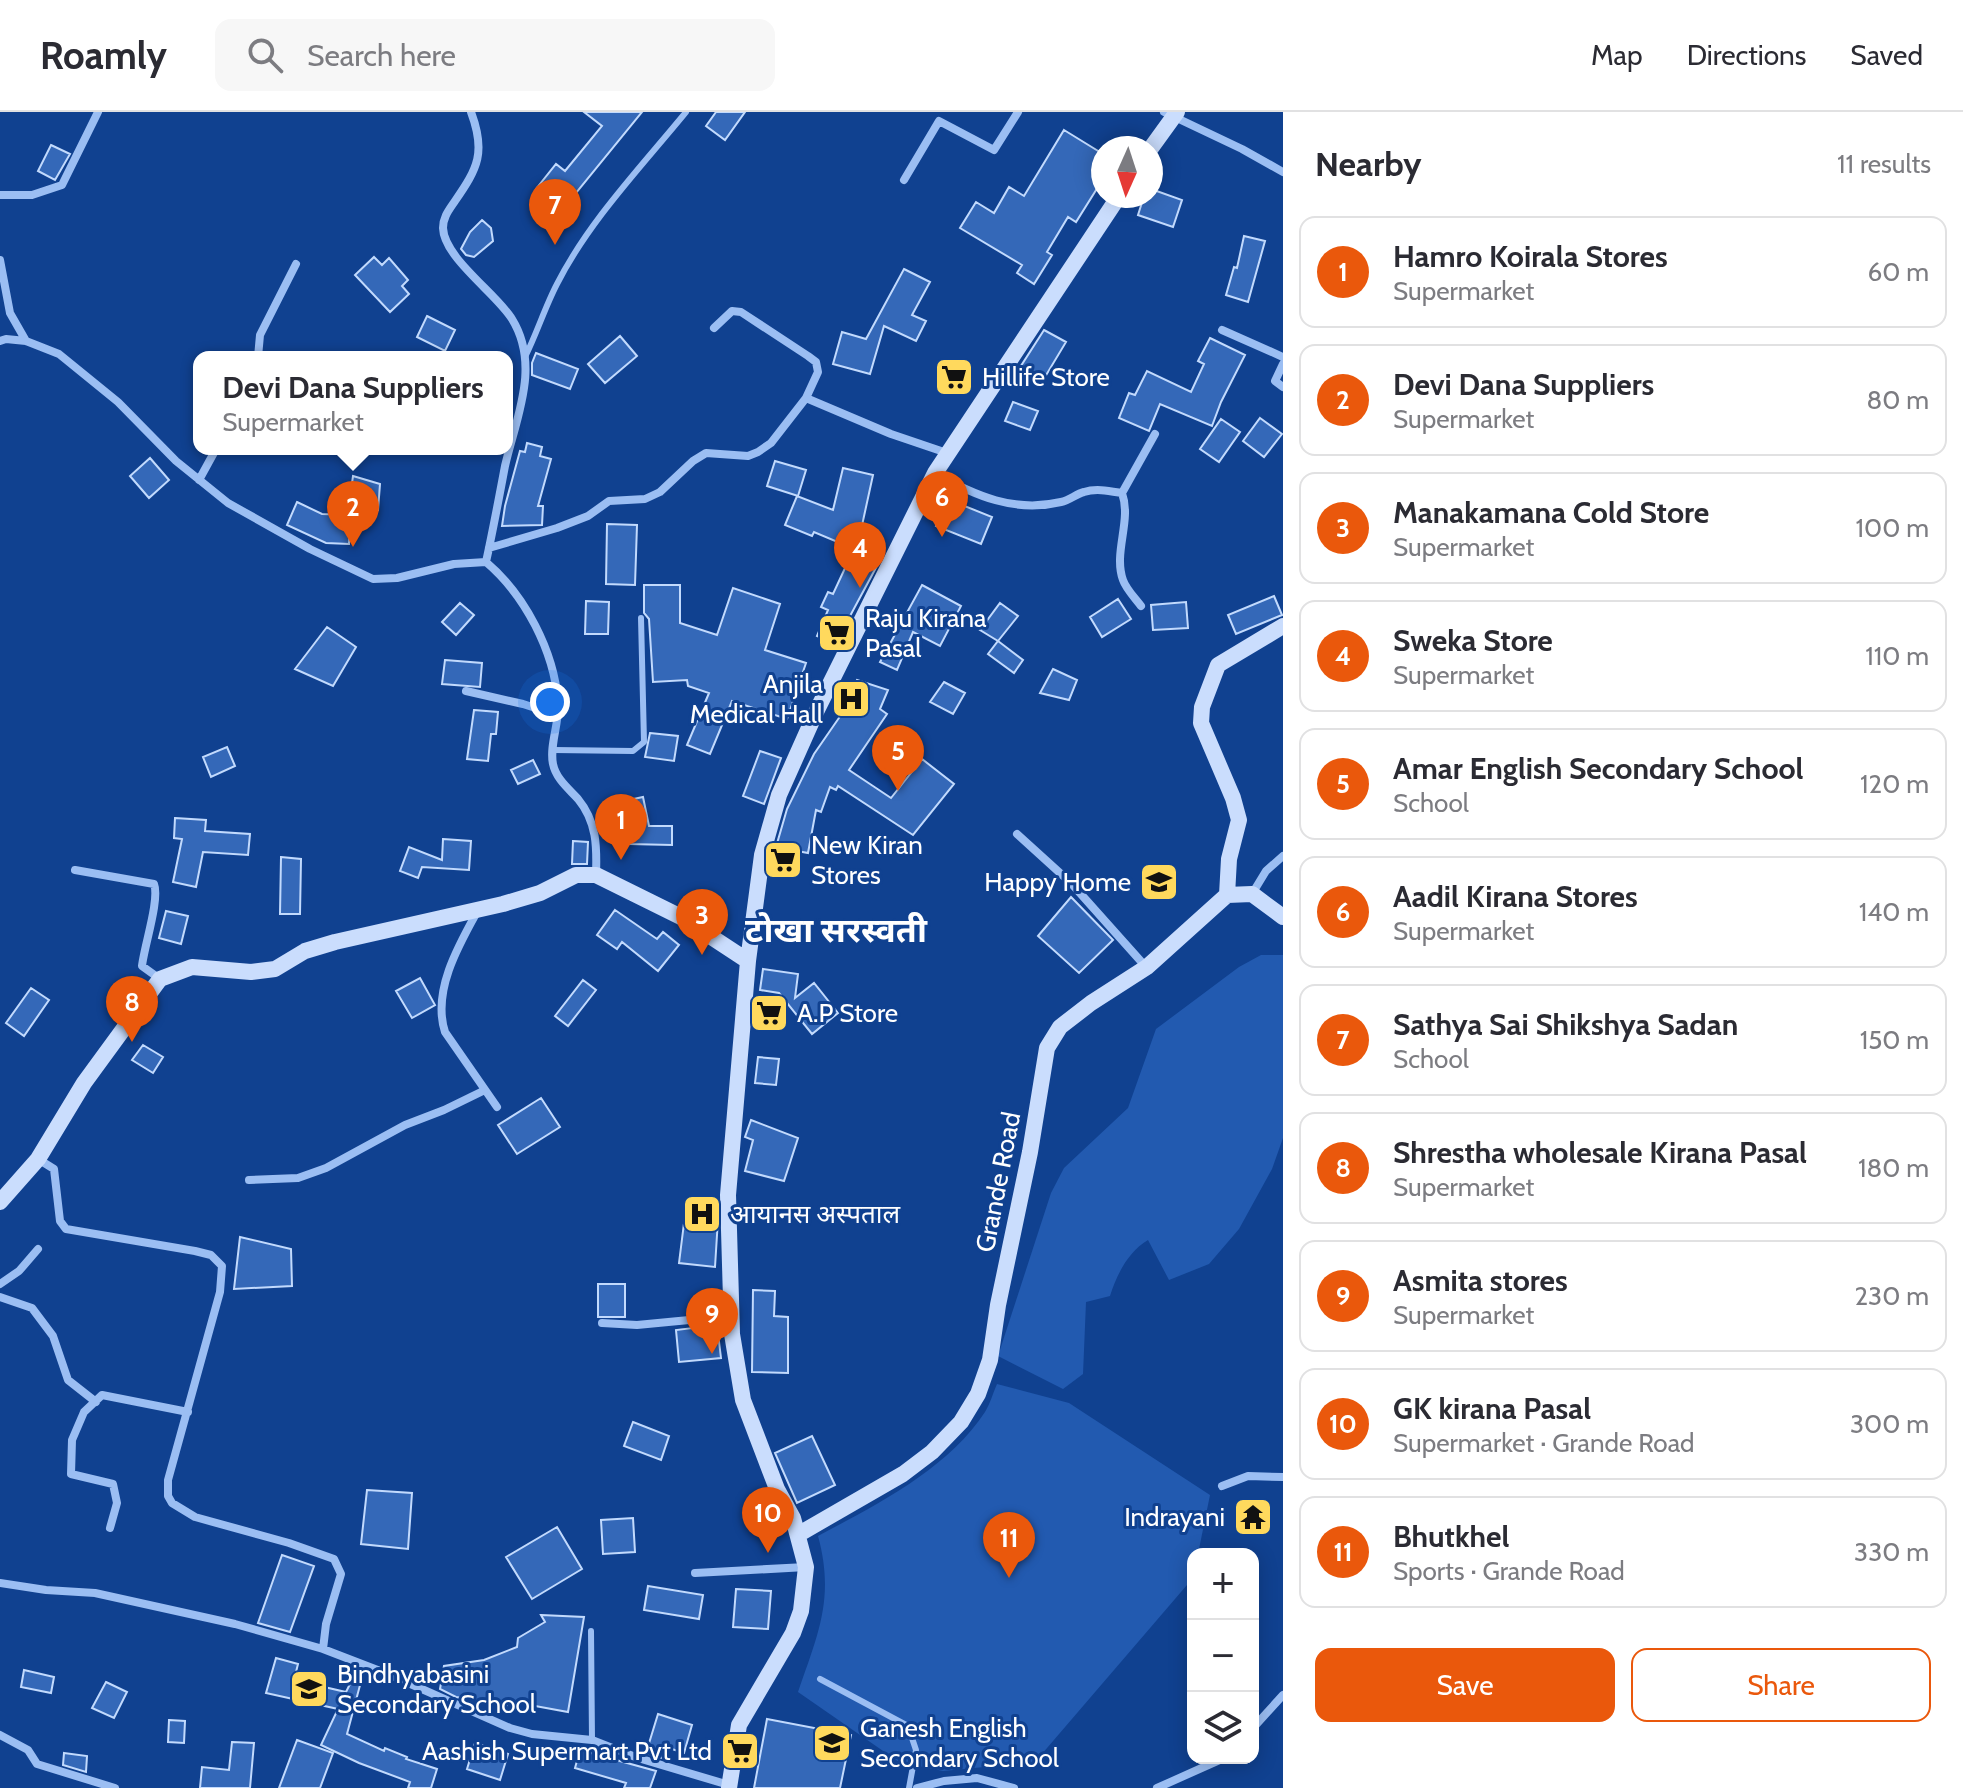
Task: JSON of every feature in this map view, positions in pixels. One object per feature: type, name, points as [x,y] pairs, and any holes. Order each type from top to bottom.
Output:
[{"type":"street","points":[[0,195],[32,195],[62,185],[98,112]]},
{"type":"street","points":[[471,112],[480,151],[475,171],[444,217],[444,236],[456,256],[514,321],[525,357],[525,387],[513,435]]},
{"type":"street","points":[[904,180],[939,121],[994,150],[1018,112]]},
{"type":"street","points":[[1158,136],[1172,114],[1283,172]]},
{"type":"street","points":[[0,1583],[95,1593],[235,1624],[323,1649],[510,1728],[532,1734],[592,1740],[638,1758],[729,1786],[739,1725],[793,1633],[801,1611],[806,1567],[799,1534],[771,1474],[743,1400],[731,1316],[728,1195],[748,961],[762,855],[779,795],[816,712],[935,473],[1111,208]]},
{"type":"street","points":[[0,260],[10,313],[26,341]]},
{"type":"street","points":[[259,351],[260,335],[296,264]]},
{"type":"street","points":[[489,548],[568,524],[588,516],[609,501],[645,499],[660,492],[706,453],[748,456],[771,443],[806,398],[818,372],[816,362],[741,312],[732,311],[714,328]]},
{"type":"street","points":[[1222,330],[1283,357]]},
{"type":"street","points":[[0,341],[26,341],[59,354],[118,402],[176,461],[228,503],[310,549],[373,579],[397,578],[454,564],[486,562],[501,575],[523,604],[549,659],[558,704],[553,764],[562,783],[580,801],[593,825],[597,846],[596,875]]},
{"type":"street","points":[[1283,364],[1275,381],[1283,387]]},
{"type":"street","points":[[806,398],[891,434],[947,453]]},
{"type":"street","points":[[1122,493],[1155,434]]},
{"type":"street","points":[[199,480],[213,455]]},
{"type":"street","points":[[486,562],[508,455]]},
{"type":"street","points":[[935,473],[967,492],[1032,507],[1065,501],[1086,491],[1122,493]]},
{"type":"street","points":[[1122,493],[1127,506],[1120,566],[1124,583],[1141,606]]},
{"type":"street","points":[[1283,626],[1218,665],[1202,707],[1201,723],[1233,798],[1239,820],[1229,859],[1227,895],[1252,894],[1283,917]]},
{"type":"street","points":[[466,691],[557,715]]},
{"type":"street","points":[[1017,834],[1071,883],[1147,967]]},
{"type":"street","points":[[1252,894],[1266,871],[1283,856]]},
{"type":"street","points":[[75,870],[154,884],[158,893],[145,939],[142,966],[160,979]]},
{"type":"street","points":[[0,1202],[38,1159],[84,1083],[160,979],[192,967],[251,972],[275,969],[305,951],[477,911],[540,893],[576,875],[596,875],[681,917],[748,961]]},
{"type":"street","name":"Grande Road","points":[[799,1534],[903,1474],[932,1452],[961,1422],[978,1394],[990,1360],[1047,1048],[1060,1027],[1147,967],[1227,895]]},
{"type":"street","points":[[477,911],[450,966],[440,1011],[445,1032],[497,1107]]},
{"type":"street","points":[[249,1180],[298,1178],[326,1168],[405,1125],[485,1090]]},
{"type":"street","points":[[38,1159],[54,1169],[60,1221],[66,1229],[203,1253],[211,1255],[222,1266],[220,1292],[168,1480],[168,1496],[172,1503],[195,1517],[334,1559],[341,1574],[326,1624],[323,1649]]},
{"type":"street","points":[[0,1284],[19,1271],[38,1249]]},
{"type":"street","points":[[0,1297],[32,1308],[53,1336],[68,1380],[96,1402]]},
{"type":"street","points":[[602,1323],[637,1325],[731,1316]]},
{"type":"street","points":[[110,1528],[117,1503],[113,1484],[71,1474],[72,1440],[84,1412],[102,1395],[188,1412]]},
{"type":"street","points":[[1222,1486],[1248,1476],[1283,1477]]},
{"type":"street","points":[[695,1573],[806,1567]]},
{"type":"street","points":[[1259,1721],[1283,1695]]},
{"type":"street","points":[[0,1735],[28,1750],[37,1764],[115,1788]]},
{"type":"street","points":[[1157,1788],[1211,1764]]},
{"type":"street","points":[[917,1788],[944,1781],[977,1778],[1014,1788]]},
{"type":"lane","points":[[525,357],[542,324],[556,285],[577,249],[686,112]]},
{"type":"lane","points":[[554,750],[633,751],[644,742],[641,618]]},
{"type":"lane","points":[[591,1631],[592,1740]]},
{"type":"lane","points":[[820,1679],[908,1726],[916,1750],[909,1788]]},
{"type":"shaded area","points":[[1261,955],[1283,955],[1283,1138],[1272,1169],[1239,1229],[1209,1264],[1169,1280],[1148,1240],[1141,1245],[1124,1264],[1110,1296],[1086,1302],[1083,1374],[1063,1389],[998,1356],[1051,1193],[1064,1168],[1128,1108],[1156,1029],[1239,967]]},
{"type":"shaded area","points":[[997,1384],[1069,1403],[1210,1495],[1199,1548],[1187,1548],[1187,1585],[1035,1762],[943,1771],[899,1762],[798,1692],[822,1616],[825,1578],[818,1536],[863,1512],[931,1468],[970,1432],[990,1402]]},
{"type":"building","points":[[584,112],[642,112],[563,209],[536,189],[556,164],[565,171],[602,126]]},
{"type":"building","points":[[716,112],[745,112],[725,140],[706,126]]},
{"type":"building","points":[[1064,130],[1091,147],[1091,198],[1076,222],[1068,217],[1047,252],[1052,255],[1034,284],[1017,273],[1022,265],[960,228],[976,202],[994,213],[1009,187],[1024,196]]},
{"type":"building","points":[[51,145],[70,154],[55,180],[38,171]]},
{"type":"building","points":[[1163,193],[1182,200],[1173,227],[1138,215],[1140,208],[1163,208]]},
{"type":"building","points":[[482,220],[491,228],[493,241],[474,257],[466,255],[461,249],[470,232]]},
{"type":"building","points":[[1244,236],[1265,241],[1248,302],[1226,295],[1234,267],[1237,268]]},
{"type":"building","points":[[374,257],[382,265],[389,258],[408,280],[402,286],[409,294],[390,312],[355,275]]},
{"type":"building","points":[[904,269],[930,282],[912,315],[926,321],[916,341],[884,326],[870,374],[833,364],[842,332],[866,339]]},
{"type":"building","points":[[427,316],[455,330],[445,351],[417,337]]},
{"type":"building","points":[[1044,330],[1066,342],[1042,382],[1019,369]]},
{"type":"building","points":[[620,336],[637,356],[605,383],[588,364]]},
{"type":"building","points":[[1210,338],[1245,355],[1212,426],[1160,404],[1149,431],[1119,418],[1129,393],[1135,395],[1147,371],[1191,392],[1204,364],[1198,361]]},
{"type":"building","points":[[536,353],[578,369],[570,389],[532,375]]},
{"type":"building","points":[[1013,402],[1038,411],[1030,430],[1005,421]]},
{"type":"building","points":[[1260,418],[1282,434],[1264,457],[1243,441]]},
{"type":"building","points":[[1221,419],[1240,432],[1219,462],[1200,449]]},
{"type":"building","points":[[527,443],[542,447],[540,456],[551,459],[538,506],[543,506],[542,525],[502,526],[520,451],[525,452]]},
{"type":"building","points":[[150,458],[169,480],[149,498],[130,476]]},
{"type":"building","points":[[775,461],[806,470],[798,496],[767,486]]},
{"type":"building","points":[[843,468],[873,475],[861,530],[867,532],[859,550],[879,562],[837,645],[817,636],[828,610],[821,607],[828,592],[833,594],[852,548],[814,532],[812,536],[785,525],[797,496],[833,510]]},
{"type":"building","points":[[353,476],[380,484],[378,510],[349,504]]},
{"type":"building","points":[[947,499],[992,517],[981,544],[936,526]]},
{"type":"building","points":[[297,502],[322,514],[350,515],[349,544],[326,543],[287,525]]},
{"type":"building","points":[[607,524],[637,525],[635,585],[606,584]]},
{"type":"building","points":[[644,585],[680,585],[680,623],[717,635],[733,588],[780,604],[765,650],[806,663],[787,719],[732,701],[710,754],[687,745],[709,693],[688,686],[687,680],[653,682],[649,619],[644,613]]},
{"type":"building","points":[[922,585],[961,606],[940,646],[913,632],[897,670],[880,662]]},
{"type":"building","points":[[1274,596],[1282,615],[1236,634],[1228,615]]},
{"type":"building","points":[[1118,599],[1131,619],[1102,637],[1090,617]]},
{"type":"building","points":[[586,601],[609,602],[608,634],[585,634]]},
{"type":"building","points":[[1186,602],[1188,628],[1153,630],[1151,605]]},
{"type":"building","points":[[460,603],[474,615],[456,635],[442,622]]},
{"type":"building","points":[[1000,603],[1018,616],[998,641],[980,630]]},
{"type":"building","points":[[327,627],[356,647],[333,686],[295,669]]},
{"type":"building","points":[[998,641],[1023,660],[1014,673],[988,654]]},
{"type":"building","points":[[445,660],[482,663],[480,687],[442,684]]},
{"type":"building","points":[[1053,669],[1077,680],[1069,700],[1040,693]]},
{"type":"building","points":[[857,680],[888,690],[880,709],[887,714],[849,770],[891,798],[922,759],[954,784],[913,835],[838,786],[836,790],[830,787],[821,812],[816,810],[808,853],[776,847],[787,809],[814,754],[841,715]]},
{"type":"building","points":[[944,682],[965,693],[953,714],[930,702]]},
{"type":"building","points":[[474,710],[498,712],[496,734],[491,734],[488,761],[467,759]]},
{"type":"building","points":[[650,733],[678,736],[674,761],[645,757]]},
{"type":"building","points":[[227,747],[235,766],[211,777],[203,757]]},
{"type":"building","points":[[760,751],[781,758],[764,804],[743,796]]},
{"type":"building","points":[[533,760],[540,774],[518,784],[511,770]]},
{"type":"building","points":[[643,797],[649,826],[672,826],[672,845],[629,844],[629,820],[613,823],[610,804]]},
{"type":"building","points":[[175,818],[206,820],[205,831],[250,834],[248,855],[203,852],[196,887],[173,882],[182,839],[174,838]]},
{"type":"building","points":[[443,839],[471,841],[469,870],[422,867],[418,878],[400,871],[409,847],[442,860]]},
{"type":"building","points":[[573,841],[588,842],[587,864],[572,864]]},
{"type":"building","points":[[281,857],[301,859],[300,914],[280,914]]},
{"type":"building","points":[[1071,897],[1113,940],[1079,973],[1038,936]]},
{"type":"building","points":[[615,910],[657,939],[663,932],[679,945],[658,971],[622,942],[617,949],[597,935]]},
{"type":"building","points":[[166,911],[188,916],[181,944],[159,938]]},
{"type":"building","points":[[763,969],[798,974],[795,998],[814,983],[838,1013],[812,1034],[779,993],[760,990]]},
{"type":"building","points":[[420,978],[435,1005],[412,1018],[396,991]]},
{"type":"building","points":[[583,980],[596,990],[568,1026],[555,1016]]},
{"type":"building","points":[[31,988],[49,1000],[24,1036],[6,1023]]},
{"type":"building","points":[[143,1045],[163,1057],[153,1073],[132,1060]]},
{"type":"building","points":[[758,1057],[779,1059],[776,1085],[755,1083]]},
{"type":"building","points":[[541,1098],[560,1127],[517,1154],[498,1125]]},
{"type":"building","points":[[751,1120],[798,1138],[784,1181],[745,1171],[753,1140],[745,1137]]},
{"type":"building","points":[[685,1215],[718,1219],[715,1267],[679,1263]]},
{"type":"building","points":[[240,1237],[291,1249],[292,1286],[234,1289]]},
{"type":"building","points":[[598,1284],[625,1284],[625,1317],[598,1317]]},
{"type":"building","points":[[753,1290],[775,1291],[774,1316],[788,1317],[788,1373],[752,1372]]},
{"type":"building","points":[[717,1325],[721,1358],[679,1362],[676,1330]]},
{"type":"building","points":[[633,1422],[669,1436],[661,1460],[624,1446]]},
{"type":"building","points":[[812,1436],[835,1485],[797,1503],[775,1453]]},
{"type":"building","points":[[367,1490],[412,1493],[408,1549],[361,1544]]},
{"type":"building","name":"Indrayani","points":[[1240,1508],[1264,1509],[1266,1525],[1243,1530]]},
{"type":"building","points":[[633,1518],[635,1552],[603,1554],[601,1520]]},
{"type":"building","points":[[557,1527],[582,1569],[532,1599],[506,1557]]},
{"type":"building","points":[[282,1555],[314,1566],[290,1632],[258,1623]]},
{"type":"building","points":[[648,1586],[703,1595],[699,1619],[644,1610]]},
{"type":"building","points":[[736,1589],[771,1591],[768,1629],[733,1627]]},
{"type":"building","points":[[541,1615],[584,1617],[568,1712],[508,1701],[507,1705],[456,1697],[440,1689],[444,1666],[484,1660],[517,1647],[518,1638],[545,1622]]},
{"type":"building","points":[[276,1658],[298,1664],[294,1680],[346,1692],[356,1672],[363,1674],[347,1734],[384,1751],[385,1748],[437,1769],[431,1788],[408,1788],[410,1782],[321,1745],[338,1709],[266,1693]]},
{"type":"building","points":[[24,1670],[54,1677],[51,1693],[21,1687]]},
{"type":"building","points":[[106,1682],[127,1692],[114,1718],[92,1708]]},
{"type":"building","points":[[658,1714],[692,1725],[684,1753],[669,1748],[666,1757],[661,1758],[646,1753]]},
{"type":"building","points":[[767,1719],[851,1735],[840,1788],[754,1788]]},
{"type":"building","points":[[169,1720],[185,1721],[184,1743],[168,1742]]},
{"type":"building","points":[[297,1740],[333,1753],[320,1788],[279,1788]]},
{"type":"building","points":[[232,1742],[254,1743],[250,1788],[200,1788],[202,1767],[229,1770]]},
{"type":"building","points":[[475,1743],[508,1754],[500,1780],[467,1769]]},
{"type":"building","points":[[580,1750],[656,1771],[650,1788],[624,1788],[626,1783],[575,1768]]},
{"type":"building","points":[[64,1753],[87,1756],[86,1772],[63,1765]]},
{"type":"place","name":"Sathya Sai Shikshya Sadan","points":[[555,245]]},
{"type":"place","name":"Hillife Store","points":[[954,377]]},
{"type":"place","name":"Aadil Kirana Stores","points":[[942,537]]},
{"type":"place","name":"Devi Dana Suppliers","points":[[353,547]]},
{"type":"place","name":"Sweka Store","points":[[860,588]]},
{"type":"place","name":"Raju Kirana Pasal","points":[[837,633]]},
{"type":"place","name":"Anjila Medical Hall","points":[[851,699]]},
{"type":"place","name":"Amar English Secondary School","points":[[898,791]]},
{"type":"place","name":"Hamro Koirala Stores","points":[[621,860]]},
{"type":"place","name":"New Kiran Stores","points":[[783,860]]},
{"type":"place","name":"Happy Home","points":[[1159,882]]},
{"type":"place","name":"Manakamana Cold Store","points":[[702,955]]},
{"type":"place","name":"A.P Store","points":[[769,1013]]},
{"type":"place","name":"Shrestha wholesale Kirana Pasal","points":[[132,1042]]},
{"type":"place","name":"आयानस अस्पताल","points":[[702,1214]]},
{"type":"place","name":"Asmita stores","points":[[712,1354]]},
{"type":"place","name":"Indrayani","points":[[1253,1517]]},
{"type":"place","name":"GK kirana Pasal","points":[[768,1553]]},
{"type":"place","name":"Bhutkhel","points":[[1009,1578]]},
{"type":"place","name":"Bindhyabasini Secondary School","points":[[309,1689]]},
{"type":"place","name":"Ganesh English Secondary School","points":[[832,1743]]},
{"type":"place","name":"Aashish Supermart Pvt Ltd","points":[[740,1751]]},
{"type":"district","name":"टोखा सरस्वती","points":[[836,930]]}]
